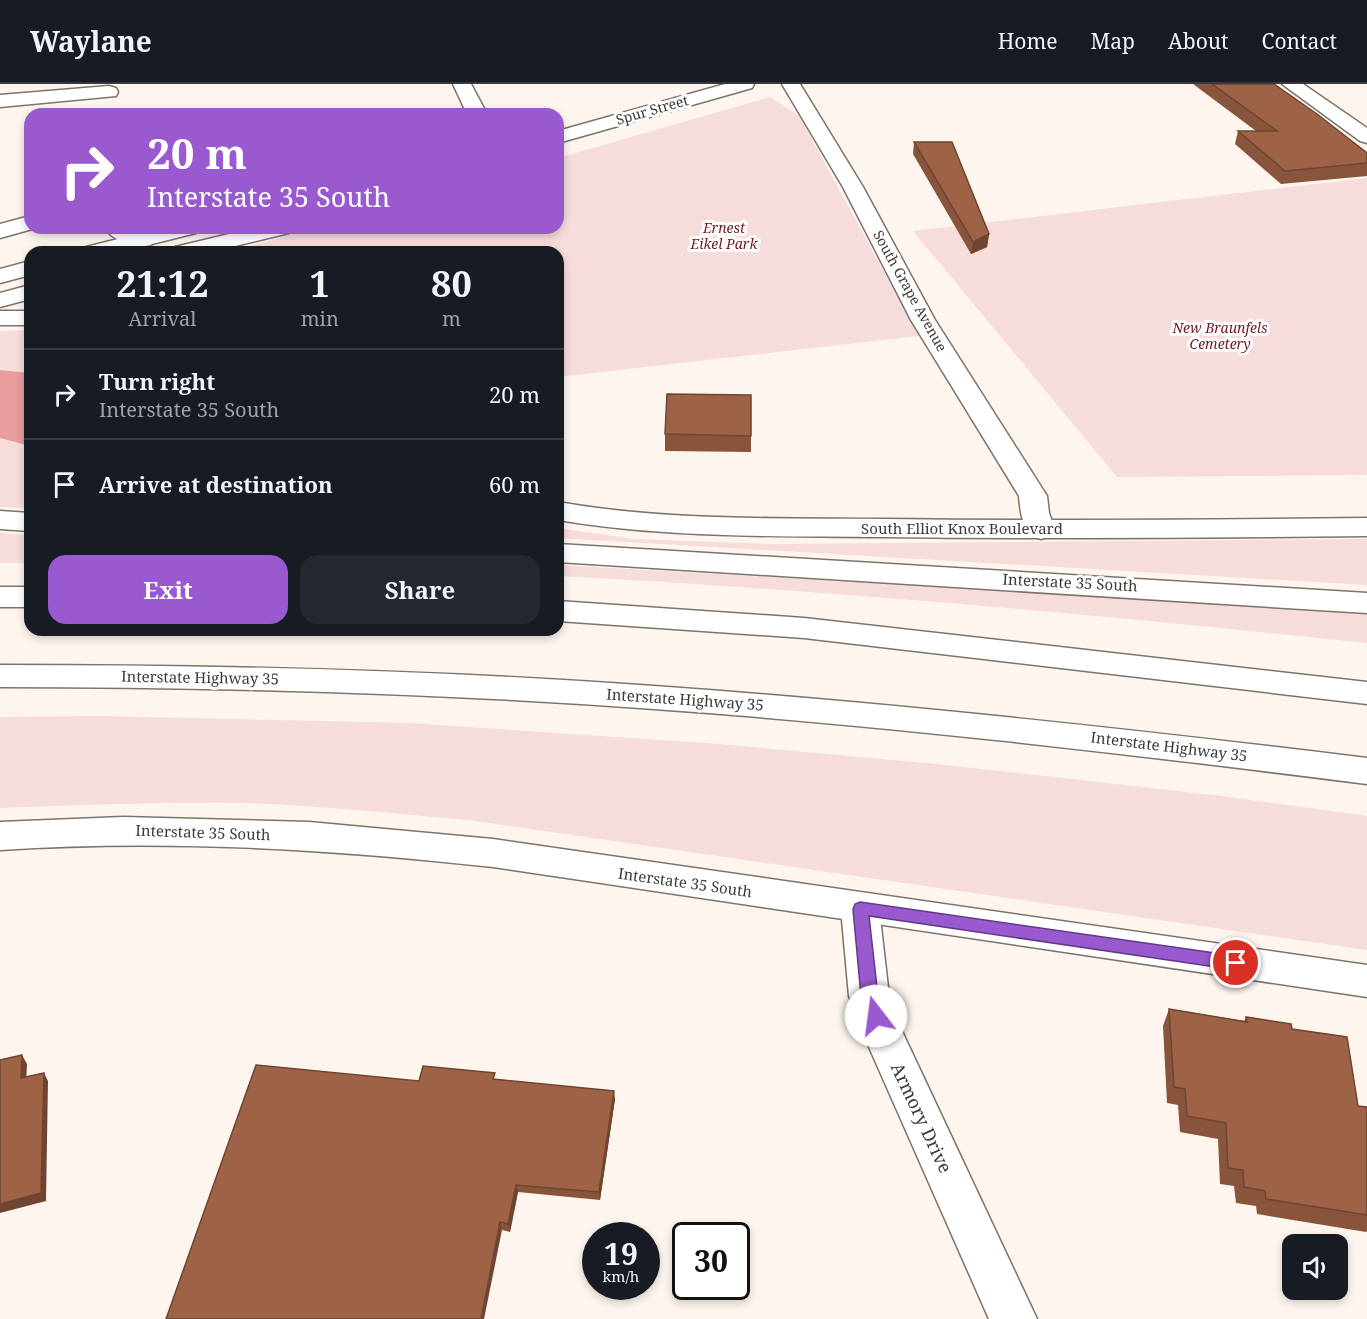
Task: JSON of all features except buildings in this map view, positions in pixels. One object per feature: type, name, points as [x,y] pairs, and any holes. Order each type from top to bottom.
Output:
[{"type":"main road","points":[[462,84],[474,108]]},
{"type":"main road","name":"Spur Street","points":[[564,135],[745,84]]},
{"type":"main road","name":"South Grape Avenue","points":[[791,84],[854,187],[923,320],[1033,496],[1035,513],[1041,530]]},
{"type":"main road","points":[[1291,84],[1367,137]]},
{"type":"main road","points":[[0,101],[110,88],[112,108]]},
{"type":"main road","points":[[0,231],[24,225]]},
{"type":"main road","points":[[124,234],[150,240]]},
{"type":"main road","points":[[122,246],[169,234]]},
{"type":"main road","points":[[208,246],[256,234]]},
{"type":"main road","points":[[0,276],[24,270]]},
{"type":"main road","points":[[0,300],[24,294]]},
{"type":"main road","points":[[0,318],[24,318]]},
{"type":"main road","name":"South Elliot Knox Boulevard","points":[[564,512],[682,525],[1041,530],[1367,527]]},
{"type":"main road","points":[[0,520],[24,522]]},
{"type":"main road","name":"Interstate 35 South","points":[[564,553],[1367,603]]},
{"type":"main road","points":[[0,597],[24,597]]},
{"type":"main road","points":[[564,611],[804,628],[1367,693]]},
{"type":"main road","name":"Interstate Highway 35","points":[[0,676],[254,678],[733,703],[973,725],[1367,771]]},
{"type":"main road","name":"Interstate 35 South","points":[[0,836],[111,830],[196,831],[395,842],[493,853],[860,909],[1367,981]]},
{"type":"main road","name":"Armory Drive","points":[[860,909],[869,996],[880,1029],[1013,1319]]},
{"type":"green space","name":"Ernest Eikel Park","points":[[770,97],[799,116],[919,336],[564,376],[564,246],[252,246],[293,234],[564,234],[564,156]]},
{"type":"green space","name":"New Braunfels Cemetery","points":[[1367,178],[1367,475],[1117,477],[913,231]]},
{"type":"green space","points":[[24,330],[24,372],[0,370],[0,331]]},
{"type":"green space","points":[[0,438],[24,444],[24,508],[0,507]]},
{"type":"green space","points":[[564,529],[634,539],[772,544],[1367,539],[1367,585],[564,538]]},
{"type":"green space","points":[[0,533],[24,535],[24,563],[0,563]]},
{"type":"green space","points":[[564,565],[1120,597],[1367,614],[1367,643],[963,604],[564,576]]},
{"type":"green space","points":[[101,716],[409,723],[720,744],[946,765],[1222,796],[1367,816],[1367,950],[469,820],[242,803],[151,803],[0,808],[0,717]]},
{"type":"shaded area","points":[[0,370],[24,372],[24,444],[0,438]]},
{"type":"route","points":[[876,1016],[869,996],[860,909],[1236,963]]}]
